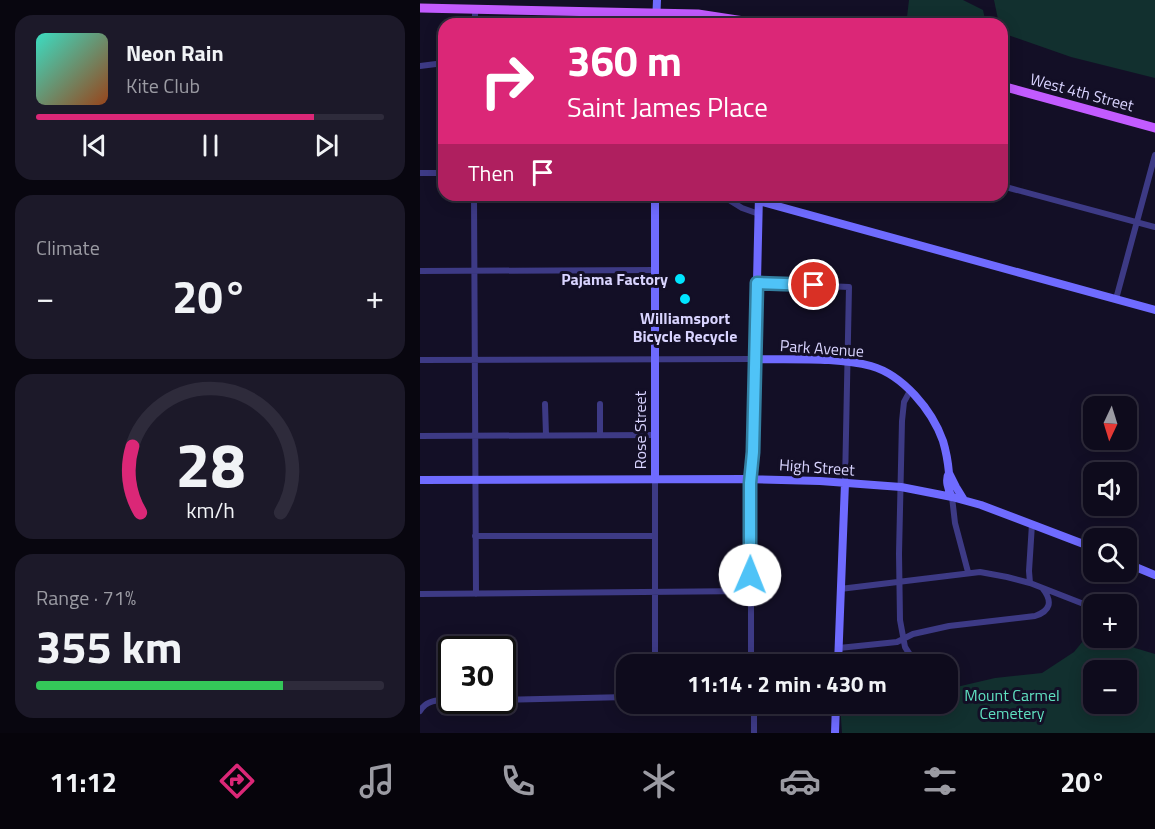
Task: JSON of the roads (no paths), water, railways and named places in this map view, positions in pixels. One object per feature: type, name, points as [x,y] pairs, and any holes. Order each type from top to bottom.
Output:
[{"type":"main road","points":[[420,8],[437,4],[475,9],[698,14],[724,18]]},
{"type":"main road","name":"West 4th Street","points":[[1008,88],[1155,128]]},
{"type":"street","points":[[656,18],[657,0]]},
{"type":"street","points":[[475,9],[475,18]]},
{"type":"street","points":[[420,66],[438,64]]},
{"type":"street","points":[[1116,299],[1155,154]]},
{"type":"street","points":[[420,173],[438,173]]},
{"type":"street","points":[[1008,188],[1155,227]]},
{"type":"street","points":[[474,201],[476,594]]},
{"type":"street","name":"Rose Street","points":[[655,654],[656,201]]},
{"type":"street","points":[[731,201],[759,214]]},
{"type":"street","points":[[751,654],[751,479],[759,201]]},
{"type":"street","points":[[770,201],[1155,310]]},
{"type":"street","points":[[420,271],[655,270]]},
{"type":"street","points":[[757,283],[849,286],[839,654]]},
{"type":"street","name":"Park Avenue","points":[[420,360],[755,359],[847,362],[871,366],[885,372],[910,392],[923,406],[936,427],[946,452],[949,491],[968,572]]},
{"type":"street","points":[[909,654],[903,639],[900,620],[899,582],[902,412],[904,402],[910,392]]},
{"type":"street","points":[[545,404],[546,435]]},
{"type":"street","points":[[600,404],[600,435]]},
{"type":"street","points":[[420,436],[655,435]]},
{"type":"street","points":[[949,473],[964,501]]},
{"type":"street","name":"High Street","points":[[420,480],[751,479],[901,487],[952,497],[1083,544]]},
{"type":"street","points":[[1030,583],[1032,524]]},
{"type":"street","points":[[475,536],[655,536]]},
{"type":"street","points":[[1137,568],[1155,575]]},
{"type":"street","points":[[840,589],[980,572],[1030,583],[1083,604]]},
{"type":"street","points":[[839,648],[888,643],[913,634],[949,626],[1035,616],[1041,614],[1049,602],[1043,588]]},
{"type":"street","points":[[420,594],[750,591]]},
{"type":"street","points":[[516,700],[616,697]]},
{"type":"street","points":[[420,711],[429,702],[438,701]]},
{"type":"street","points":[[754,714],[754,733]]},
{"type":"street","points":[[835,733],[836,714]]},
{"type":"place","name":"Pajama Factory","points":[[680,279]]},
{"type":"place","name":"Williamsport Bicycle Recycle","points":[[685,299]]},
{"type":"park label","name":"Mount Carmel Cemetery","points":[[1012,704]]}]
